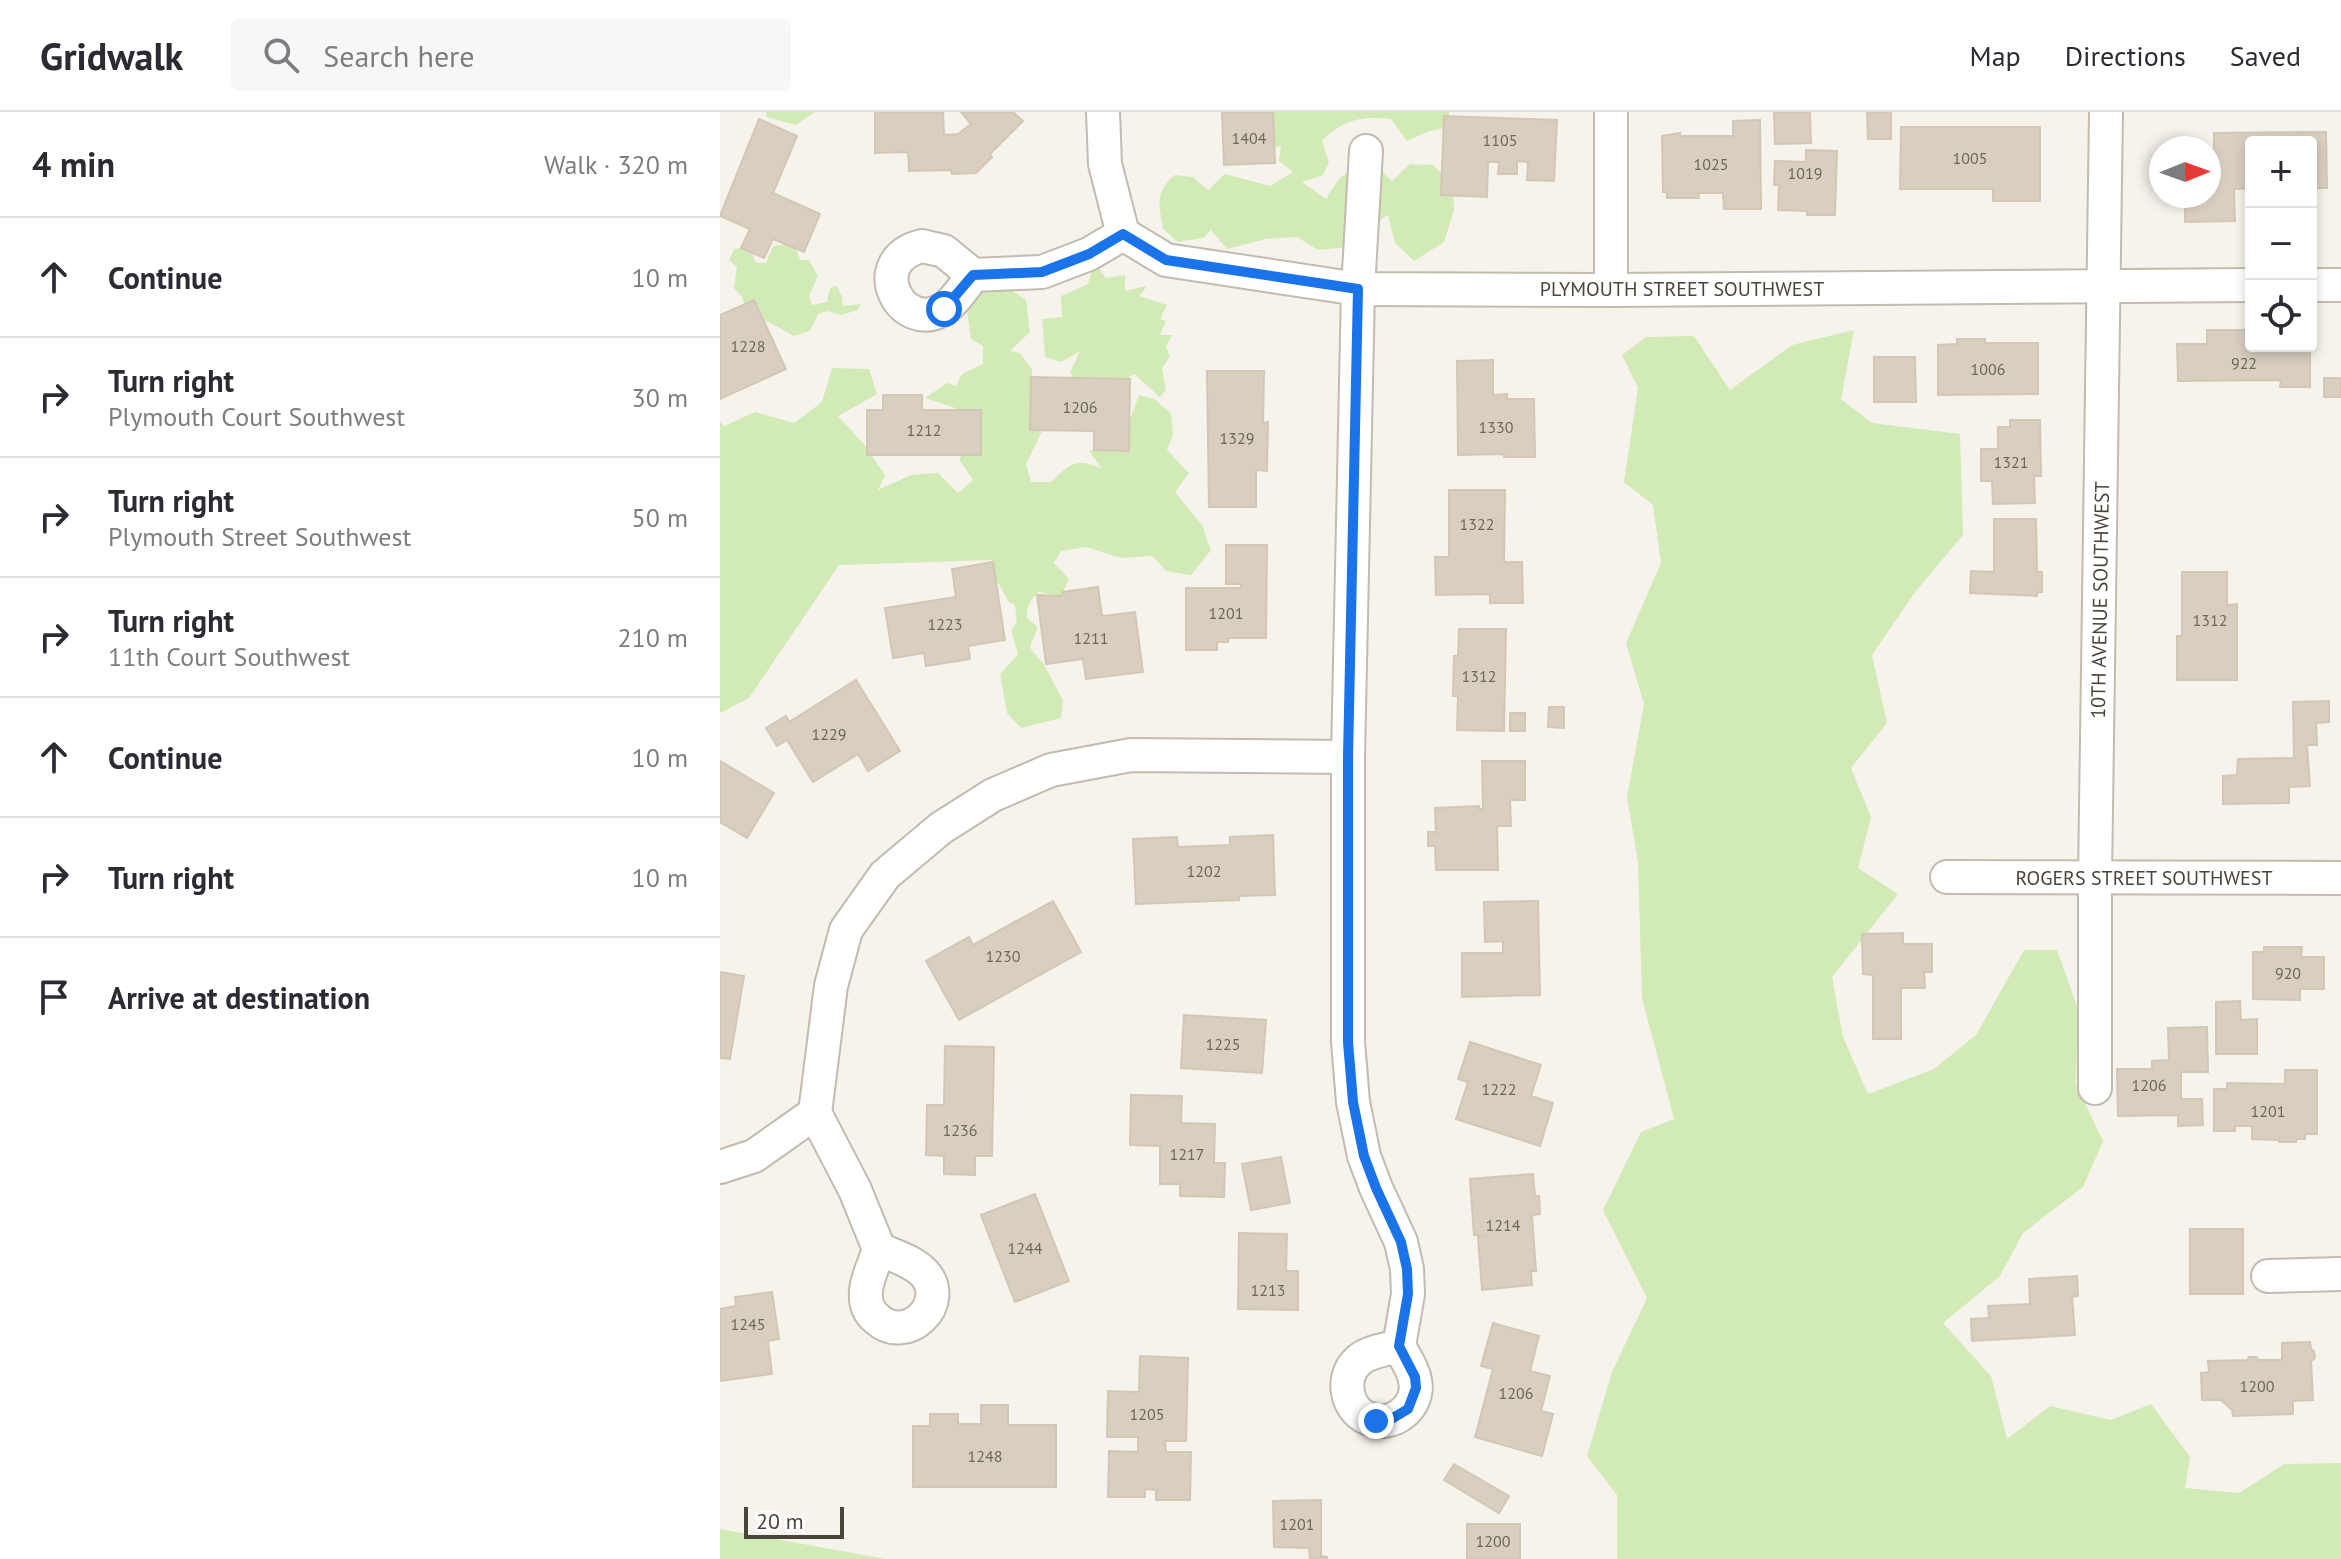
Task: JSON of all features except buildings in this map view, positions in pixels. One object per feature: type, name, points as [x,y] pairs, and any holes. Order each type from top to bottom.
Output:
[{"type":"street","points":[[973,275],[1042,272],[1089,254],[1123,234],[1105,164],[1103,112]]},
{"type":"street","points":[[1611,112],[1611,290]]},
{"type":"street","name":"10TH AVENUE SOUTHWEST","points":[[2095,1088],[2106,112]]},
{"type":"street","points":[[1366,151],[1358,289],[1348,757],[1348,1042],[1353,1102],[1364,1156],[1401,1242],[1407,1269],[1408,1294],[1399,1346]]},
{"type":"street","name":"PLYMOUTH STREET SOUTHWEST","points":[[1123,234],[1166,260],[1358,289],[2245,285]]},
{"type":"street","points":[[2317,285],[2341,285]]},
{"type":"street","points":[[879,1249],[855,1190],[815,1113],[831,986],[846,930],[885,875],[941,828],[993,795],[1051,770],[1131,755],[1348,757]]},
{"type":"street","name":"ROGERS STREET SOUTHWEST","points":[[1947,877],[2341,878]]},
{"type":"street","points":[[720,1167],[754,1156],[815,1113]]},
{"type":"street","points":[[2268,1276],[2341,1274]]},
{"type":"green space","points":[[766,112],[815,112],[795,125],[767,117]]},
{"type":"green space","points":[[1264,112],[1449,112],[1451,127],[1429,131],[1407,141],[1391,119],[1362,119],[1346,124],[1322,141],[1329,163],[1323,175],[1302,182],[1326,199],[1337,182],[1352,172],[1379,168],[1392,181],[1410,164],[1433,165],[1453,184],[1454,210],[1444,242],[1414,261],[1395,243],[1388,215],[1348,247],[1318,250],[1297,237],[1266,239],[1227,249],[1211,230],[1203,238],[1178,242],[1163,229],[1160,206],[1161,193],[1175,175],[1193,177],[1208,190],[1225,174],[1270,186],[1293,172],[1279,161],[1281,146],[1270,149]]},
{"type":"green space","points":[[795,244],[800,260],[809,260],[818,276],[809,296],[812,305],[827,302],[830,288],[837,286],[843,306],[861,304],[858,310],[841,315],[827,311],[818,314],[810,331],[794,336],[767,321],[754,328],[742,297],[734,288],[737,267],[729,260],[734,249],[751,247],[755,262],[766,263],[773,246]]},
{"type":"green space","points":[[1094,262],[1106,278],[1125,275],[1125,291],[1147,286],[1139,296],[1167,305],[1160,319],[1166,321],[1160,335],[1172,335],[1166,347],[1170,356],[1162,368],[1166,390],[1160,397],[1134,374],[1126,379],[1074,378],[1070,373],[1080,351],[1061,362],[1045,357],[1042,319],[1062,317],[1061,296],[1088,284]]},
{"type":"green space","points":[[998,281],[1026,300],[1030,332],[1010,351],[1020,353],[1032,369],[1031,393],[1052,411],[1026,464],[1031,482],[1051,482],[1079,463],[1102,469],[1089,451],[1107,446],[1130,420],[1139,395],[1154,399],[1171,413],[1173,435],[1167,450],[1189,473],[1175,492],[1202,525],[1211,550],[1191,575],[1166,571],[1152,556],[1121,558],[1086,547],[1061,551],[1054,563],[1069,579],[1061,596],[1039,592],[1029,604],[1027,618],[1038,627],[1031,650],[1043,663],[1063,700],[1061,718],[1021,728],[1007,713],[1000,674],[1018,654],[1011,630],[1017,622],[1015,605],[1009,602],[999,584],[982,573],[992,560],[839,565],[749,698],[720,713],[720,422],[724,426],[755,412],[794,423],[822,402],[832,368],[869,369],[877,394],[838,416],[862,442],[885,475],[878,490],[911,475],[938,473],[958,493],[973,480],[960,461],[965,419],[955,408],[925,398],[947,383],[956,386],[962,374],[983,364],[983,346],[971,339],[966,303]]},
{"type":"green space","points":[[1854,330],[1841,399],[1872,423],[1960,434],[1963,535],[1915,592],[1872,655],[1887,723],[1851,768],[1871,817],[1858,868],[1898,894],[1832,977],[1843,1037],[1868,1094],[1934,1069],[1976,1035],[2024,950],[2057,950],[2078,1009],[2076,1084],[2103,1141],[2083,1187],[2023,1233],[2000,1276],[1943,1323],[1991,1376],[2007,1439],[2050,1406],[2111,1420],[2151,1404],[2190,1457],[2185,1488],[2239,1493],[2284,1464],[2341,1463],[2341,1559],[1617,1559],[1617,1495],[1587,1456],[1612,1372],[1647,1298],[1603,1210],[1641,1132],[1674,1119],[1642,998],[1638,862],[1627,797],[1644,704],[1626,643],[1661,563],[1653,505],[1624,482],[1638,388],[1622,355],[1646,337],[1694,336],[1730,390],[1792,345]]},
{"type":"green space","points":[[720,1529],[886,1559],[720,1559]]},
{"type":"route","points":[[944,309],[973,275],[1042,272],[1089,254],[1123,234],[1166,260],[1358,289],[1348,757],[1348,1042],[1353,1102],[1364,1156],[1401,1242],[1407,1269],[1408,1294],[1399,1346],[1415,1377],[1416,1388],[1408,1409],[1388,1421],[1376,1421]]}]
